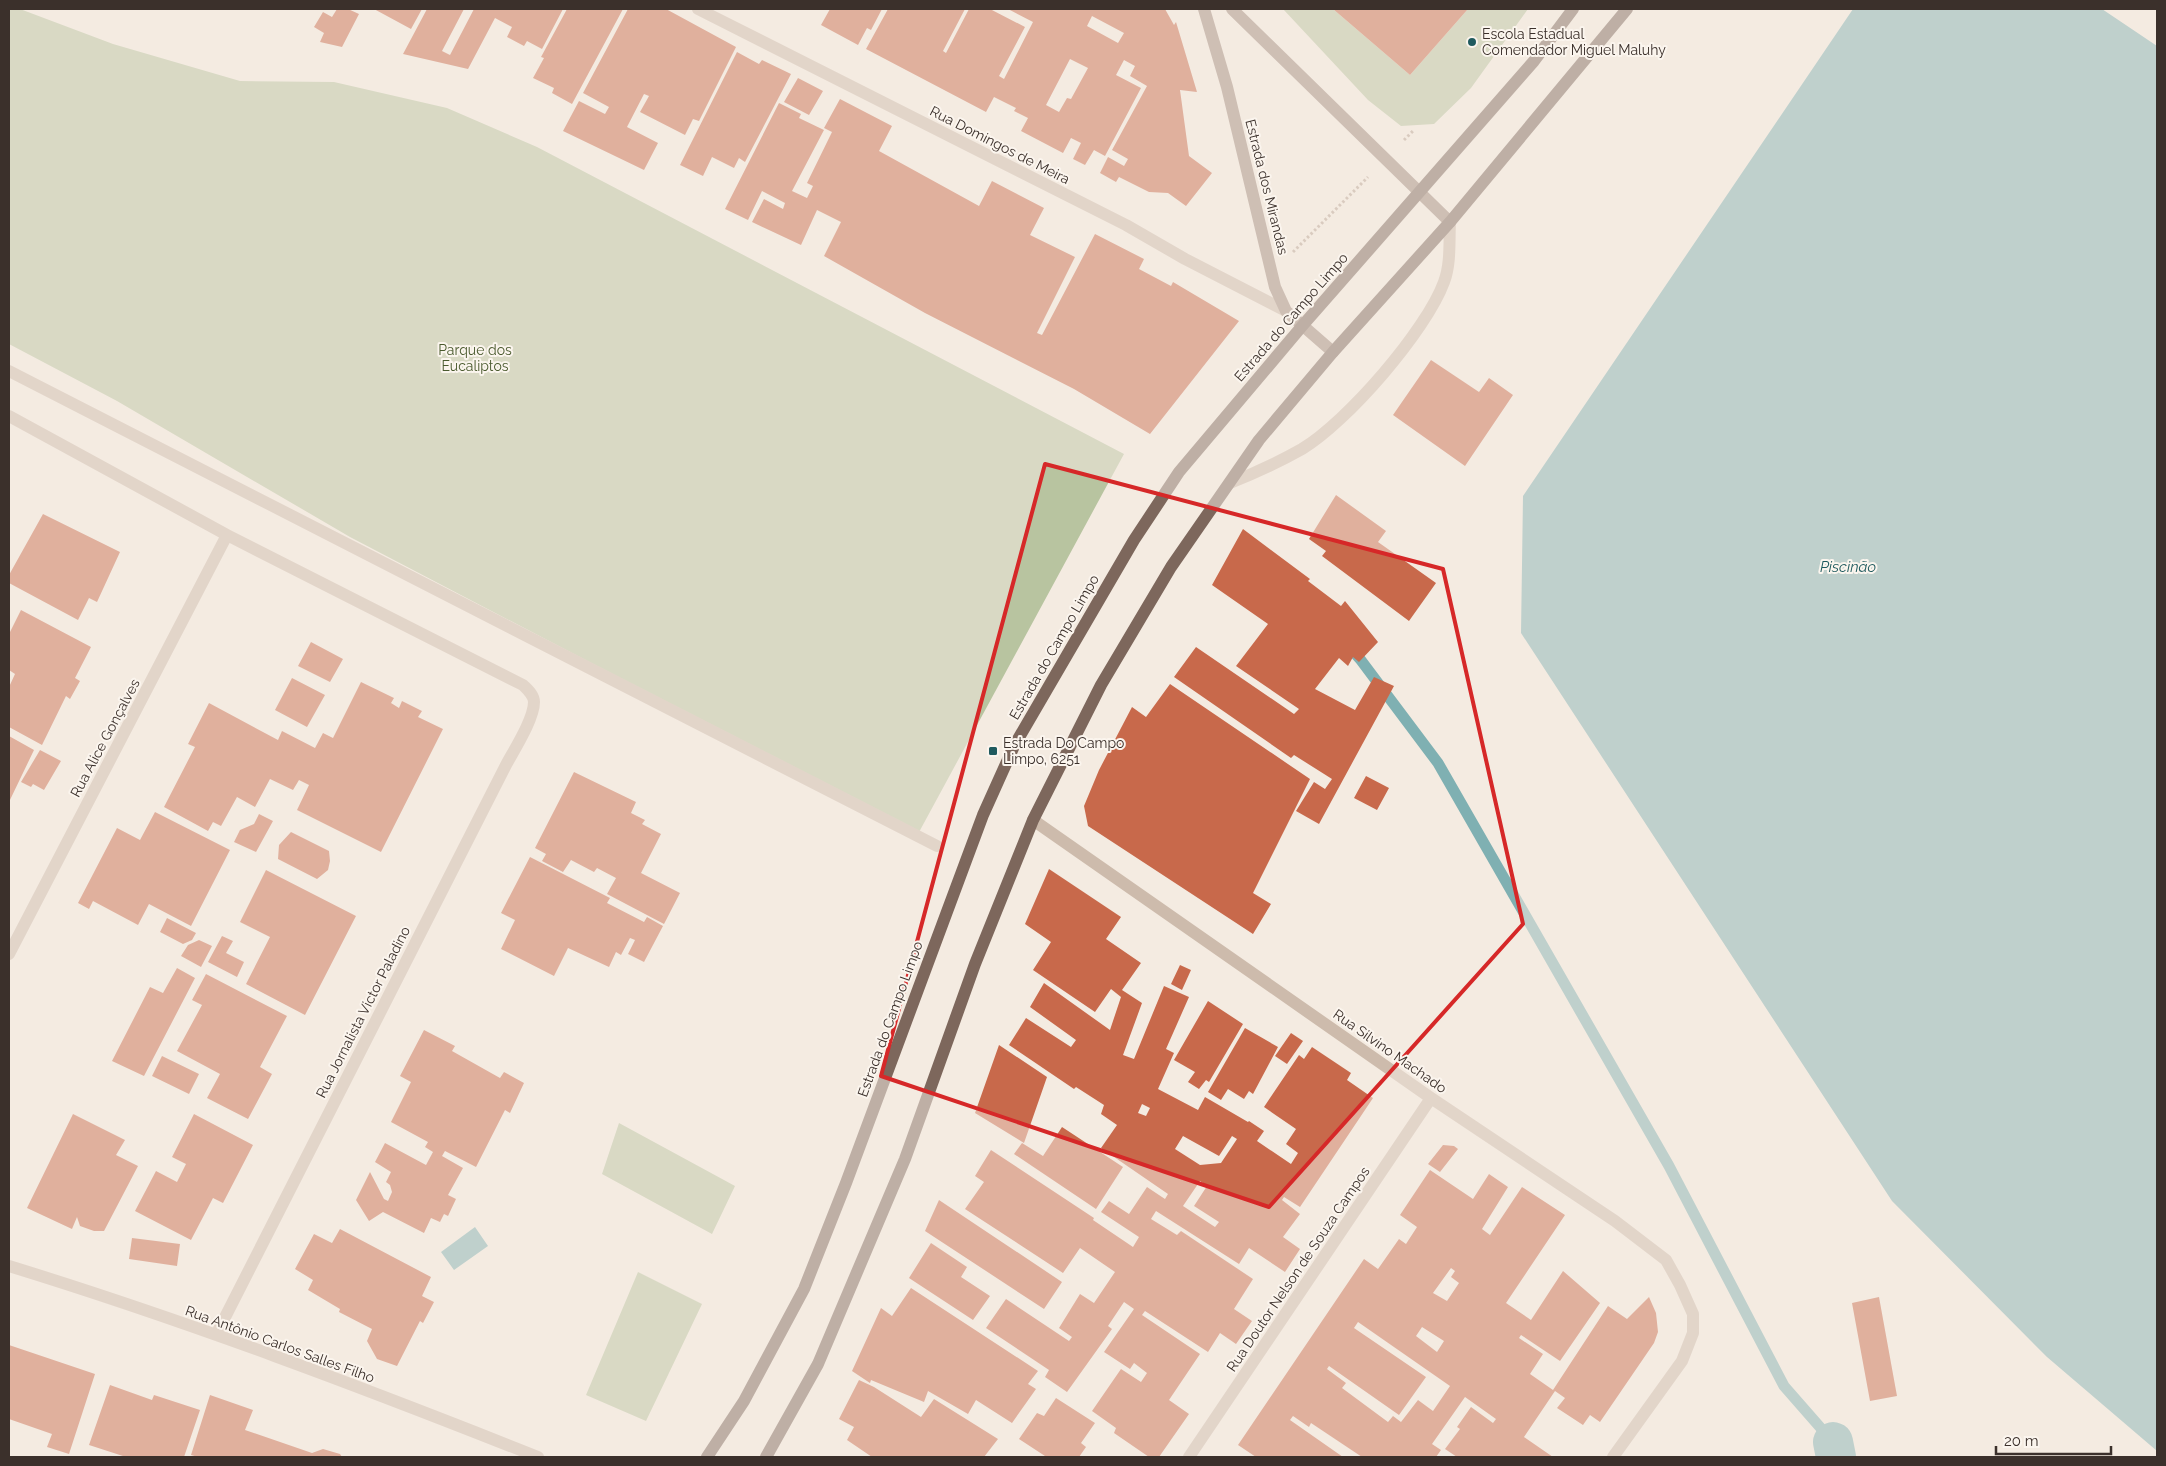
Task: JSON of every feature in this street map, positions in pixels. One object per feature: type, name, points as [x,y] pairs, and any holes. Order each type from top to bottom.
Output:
[{"type":"main road","name":"Estrada do Campo Limpo","points":[[706,1457],[744,1401],[804,1289],[846,1183],[979,824],[1014,746],[1130,548],[1170,485],[1303,325],[1534,61],[1573,9]]},
{"type":"main road","points":[[766,1457],[818,1364],[866,1256],[905,1159],[975,964],[1033,820],[1101,685],[1171,567],[1259,440],[1333,352],[1450,222],[1627,9]]},
{"type":"street","name":"Rua Domingos de Meira","points":[[698,9],[1126,225],[1185,259],[1286,311]]},
{"type":"street","name":"Estrada dos Mirandas","points":[[1204,9],[1228,86],[1276,287],[1286,311],[1333,352]]},
{"type":"street","points":[[1230,483],[1304,448],[1367,392],[1400,353],[1426,315],[1445,282],[1449,260],[1450,222],[1232,9]]},
{"type":"street","points":[[9,371],[937,846]]},
{"type":"street","points":[[9,416],[227,535]]},
{"type":"street","name":"Rua Jornalista Victor Paladino","points":[[216,1335],[506,765],[530,717],[534,701],[531,693],[524,685],[227,535]]},
{"type":"street","name":"Rua Alice Gonçalves","points":[[9,954],[227,535]]},
{"type":"street","name":"Rua Silvino Machado","points":[[1033,820],[1431,1098],[1615,1221],[1666,1260],[1693,1314],[1693,1333],[1682,1361],[1613,1457]]},
{"type":"street","name":"Rua Doutor Nelson de Souza Campos","points":[[1189,1457],[1431,1098]]},
{"type":"street","name":"Rua Antônio Carlos Salles Filho","points":[[9,1266],[102,1294],[216,1335],[538,1457]]},
{"type":"path","points":[[1272,274],[1414,130]]},
{"type":"highlighted area","points":[[1045,464],[1443,569],[1523,924],[1269,1207],[881,1076]]},
{"type":"green space","name":"Parque dos Eucaliptos","points":[[9,9],[20,9],[113,44],[240,81],[334,82],[447,108],[537,147],[1124,454],[918,834],[350,537],[117,401],[9,344]]},
{"type":"green space","name":"Escola Estadual Comendador Miguel Maluhy","points":[[1283,9],[1333,9],[1410,75],[1468,9],[1528,9],[1471,88],[1434,124],[1401,126],[1368,100]]},
{"type":"green space","points":[[619,1123],[735,1186],[712,1234],[602,1174]]},
{"type":"green space","points":[[638,1272],[702,1304],[646,1421],[586,1395]]},
{"type":"water","name":"Piscinão","points":[[1853,9],[2102,9],[2157,46],[2157,1451],[2047,1357],[1892,1201],[1521,633],[1523,496]]},
{"type":"water","points":[[475,1227],[488,1246],[454,1270],[441,1252]]},
{"type":"building","points":[[337,9],[348,9],[359,14],[342,47],[320,42],[324,33],[314,27],[323,12],[332,17]]},
{"type":"building","points":[[374,9],[422,9],[411,29]]},
{"type":"building","points":[[427,9],[464,9],[442,51],[450,55],[474,9],[563,9],[542,49],[527,41],[524,46],[507,37],[512,27],[495,18],[468,69],[403,54]]},
{"type":"building","points":[[567,9],[623,9],[572,104],[552,93],[554,88],[533,78],[544,58],[541,57]]},
{"type":"building","points":[[628,9],[666,9],[736,47],[699,121],[693,119],[685,135],[640,112],[649,96],[644,94],[627,127],[658,143],[644,170],[563,131],[579,101],[605,114],[609,107],[583,93]]},
{"type":"building","points":[[830,9],[882,9],[871,30],[867,28],[858,45],[821,25]]},
{"type":"building","points":[[888,9],[965,9],[943,51],[946,53],[969,9],[990,9],[1025,27],[999,76],[1004,79],[1033,22],[1008,9],[1165,9],[1174,25],[1176,22],[1197,92],[1180,90],[1189,156],[1212,173],[1186,206],[1168,193],[1149,192],[1119,177],[1116,182],[1100,173],[1108,157],[1124,166],[1128,159],[1112,150],[1147,86],[1130,76],[1135,66],[1124,60],[1116,75],[1141,88],[1105,156],[1094,150],[1085,165],[1073,159],[1081,143],[1071,138],[1063,153],[1021,131],[1028,118],[1014,111],[1016,108],[994,97],[986,112],[866,49]],"holes":[[[1092,16],[1124,33],[1118,43],[1087,26]],[[1070,59],[1088,68],[1071,99],[1067,98],[1059,112],[1046,105]]]},
{"type":"building","points":[[1333,9],[1468,9],[1410,75]]},
{"type":"building","points":[[737,52],[759,64],[762,60],[791,74],[745,162],[739,158],[734,168],[712,157],[703,176],[680,165]]},
{"type":"building","points":[[798,78],[823,91],[809,115],[784,102]]},
{"type":"building","points":[[840,99],[892,126],[879,151],[979,206],[992,181],[1044,208],[1030,235],[1075,257],[1037,333],[1042,335],[1095,234],[1144,259],[1139,269],[1171,286],[1173,282],[1239,321],[1150,434],[1074,389],[925,313],[824,256],[841,222],[817,210],[801,245],[752,222],[764,199],[783,209],[785,203],[762,191],[748,220],[725,209],[779,103],[801,114],[799,118],[824,130],[792,191],[807,198],[813,186],[807,183],[832,132],[824,128]]},
{"type":"building","points":[[1431,360],[1479,392],[1489,378],[1513,395],[1465,466],[1393,415]]},
{"type":"building","points":[[1336,495],[1386,531],[1378,542],[1436,583],[1409,621],[1322,556],[1326,551],[1309,539]]},
{"type":"building","points":[[43,514],[120,552],[97,602],[89,598],[78,620],[9,583],[9,575]]},
{"type":"building","points":[[1243,529],[1310,579],[1308,581],[1341,606],[1345,601],[1378,642],[1359,662],[1353,657],[1348,666],[1339,658],[1315,689],[1355,710],[1374,677],[1394,686],[1319,824],[1296,811],[1314,782],[1325,789],[1332,779],[1294,755],[1291,758],[1174,677],[1196,647],[1294,714],[1299,709],[1236,666],[1268,624],[1212,585]]},
{"type":"building","points":[[21,610],[91,647],[75,678],[80,681],[70,699],[66,696],[42,745],[9,727],[9,687],[15,674],[9,670],[9,634]]},
{"type":"building","points":[[311,642],[343,659],[330,682],[298,666]]},
{"type":"building","points":[[292,678],[325,695],[307,727],[275,710]]},
{"type":"building","points":[[361,682],[394,698],[391,703],[399,708],[402,701],[422,711],[418,717],[443,729],[381,852],[297,810],[309,785],[299,780],[293,790],[270,779],[255,807],[237,797],[221,826],[213,822],[208,831],[164,807],[195,747],[188,744],[209,703],[278,740],[282,731],[315,748],[323,733],[333,738]]},
{"type":"building","points":[[1170,684],[1310,779],[1253,893],[1271,904],[1253,934],[1088,826],[1084,806],[1099,770],[1132,707],[1146,717]]},
{"type":"building","points":[[9,736],[34,750],[9,802]]},
{"type":"building","points":[[40,750],[61,761],[44,790],[33,784],[31,787],[21,782]]},
{"type":"building","points":[[574,772],[636,802],[631,813],[645,820],[642,824],[661,834],[641,873],[680,893],[664,924],[607,894],[616,878],[597,868],[594,872],[571,860],[563,872],[542,861],[546,854],[535,848]]},
{"type":"building","points":[[1366,776],[1389,788],[1377,810],[1354,798]]},
{"type":"building","points":[[155,812],[230,850],[191,926],[149,904],[138,925],[93,901],[89,909],[78,903],[117,828],[140,840]]},
{"type":"building","points":[[259,814],[273,821],[256,852],[234,842],[240,830],[254,824]]},
{"type":"building","points":[[291,832],[329,851],[330,861],[328,870],[317,879],[278,859],[279,845]]},
{"type":"building","points":[[530,857],[610,898],[607,903],[644,922],[647,917],[663,926],[644,962],[628,954],[635,940],[630,938],[621,955],[616,952],[609,967],[568,948],[554,976],[501,949],[515,920],[501,913]]},
{"type":"building","points":[[1049,869],[1121,917],[1106,939],[1141,963],[1122,990],[1142,1003],[1123,1055],[1134,1059],[1164,986],[1189,997],[1166,1049],[1174,1053],[1158,1089],[1198,1110],[1205,1097],[1249,1121],[1264,1131],[1257,1141],[1291,1164],[1298,1153],[1286,1144],[1296,1129],[1264,1107],[1299,1055],[1304,1059],[1312,1047],[1351,1073],[1347,1080],[1373,1098],[1300,1207],[1284,1197],[1282,1200],[1300,1214],[1283,1237],[1300,1249],[1285,1272],[1249,1248],[1239,1264],[1156,1211],[1151,1219],[1177,1235],[1181,1231],[1253,1279],[1234,1309],[1252,1321],[1236,1344],[1220,1333],[1208,1352],[1145,1311],[1142,1315],[1200,1354],[1169,1400],[1189,1414],[1159,1457],[1149,1457],[1114,1433],[1116,1428],[1092,1411],[1121,1369],[1141,1382],[1147,1373],[1134,1363],[1130,1369],[1104,1352],[1134,1309],[1124,1302],[1108,1326],[1112,1329],[1067,1392],[1045,1377],[1049,1370],[986,1328],[1006,1299],[1069,1341],[1072,1337],[1059,1328],[1080,1294],[1094,1303],[1115,1272],[1080,1248],[1063,1273],[965,1209],[984,1182],[975,1176],[991,1150],[1094,1218],[1093,1220],[1133,1247],[1139,1237],[1101,1212],[1109,1201],[1129,1214],[1147,1187],[1165,1199],[1168,1194],[1101,1148],[1117,1125],[1101,1114],[1104,1105],[1076,1087],[1074,1089],[1009,1045],[1026,1018],[1071,1047],[1076,1040],[1030,1007],[1044,983],[1110,1030],[1121,997],[1111,989],[1095,1012],[1033,970],[1051,942],[1025,924]],"holes":[[[1142,1104],[1150,1108],[1146,1116],[1138,1113]],[[1183,1136],[1219,1156],[1232,1136],[1237,1139],[1221,1163],[1200,1165],[1175,1149]],[[1200,1181],[1207,1186],[1194,1206],[1219,1222],[1215,1227],[1183,1206]]]},
{"type":"building","points":[[266,870],[356,916],[305,1015],[246,984],[270,937],[240,922]]},
{"type":"building","points":[[167,918],[196,933],[192,940],[183,944],[160,932]]},
{"type":"building","points":[[222,936],[233,941],[226,953],[244,962],[237,977],[208,962]]},
{"type":"building","points":[[199,940],[212,946],[201,967],[181,956],[188,945]]},
{"type":"building","points":[[1180,965],[1191,970],[1182,990],[1171,984]]},
{"type":"building","points":[[177,968],[195,978],[144,1076],[112,1061],[150,987],[163,993]]},
{"type":"building","points":[[206,974],[287,1016],[260,1067],[272,1074],[248,1119],[207,1098],[220,1074],[177,1051],[202,1005],[192,1000]]},
{"type":"building","points":[[1208,1001],[1243,1024],[1209,1082],[1206,1080],[1199,1089],[1188,1082],[1195,1072],[1174,1060]]},
{"type":"building","points":[[1245,1028],[1278,1047],[1253,1094],[1249,1091],[1244,1099],[1228,1089],[1221,1100],[1208,1092]]},
{"type":"building","points":[[424,1030],[455,1046],[452,1051],[500,1078],[504,1072],[524,1083],[510,1113],[505,1110],[476,1167],[445,1151],[442,1156],[463,1168],[448,1195],[456,1199],[448,1216],[444,1214],[440,1222],[431,1218],[424,1233],[383,1212],[369,1221],[356,1200],[370,1172],[384,1199],[388,1201],[392,1192],[390,1185],[386,1182],[391,1172],[375,1162],[385,1143],[426,1165],[433,1152],[425,1147],[428,1142],[391,1122],[411,1082],[400,1076]]},
{"type":"building","points":[[1291,1033],[1303,1041],[1287,1064],[1275,1056]]},
{"type":"building","points":[[999,1045],[1047,1077],[1024,1143],[975,1113]]},
{"type":"building","points":[[162,1056],[199,1074],[189,1094],[152,1076]]},
{"type":"building","points":[[73,1114],[125,1140],[116,1155],[138,1166],[104,1231],[94,1231],[80,1226],[77,1217],[72,1229],[27,1208]]},
{"type":"building","points":[[194,1114],[253,1145],[223,1203],[213,1198],[191,1240],[135,1211],[156,1171],[177,1182],[186,1164],[172,1157]]},
{"type":"building","points":[[1062,1127],[1123,1167],[1096,1209],[1014,1154],[1022,1143],[1043,1156]]},
{"type":"building","points":[[1443,1145],[1454,1146],[1458,1149],[1440,1172],[1428,1164]]},
{"type":"building","points":[[1430,1170],[1473,1199],[1489,1174],[1508,1187],[1482,1229],[1490,1235],[1522,1187],[1565,1215],[1506,1303],[1531,1320],[1563,1271],[1600,1303],[1560,1361],[1521,1335],[1519,1338],[1543,1354],[1530,1374],[1553,1390],[1608,1306],[1627,1319],[1649,1297],[1656,1313],[1658,1332],[1654,1343],[1600,1422],[1590,1415],[1583,1425],[1557,1408],[1565,1398],[1555,1391],[1524,1437],[1553,1457],[1457,1457],[1445,1449],[1460,1429],[1457,1427],[1471,1407],[1493,1423],[1496,1419],[1465,1397],[1432,1444],[1441,1450],[1436,1457],[1362,1457],[1311,1423],[1309,1427],[1293,1416],[1290,1420],[1343,1457],[1256,1457],[1238,1445],[1364,1259],[1378,1269],[1399,1239],[1406,1244],[1417,1227],[1400,1215]],"holes":[[[1451,1268],[1455,1271],[1451,1277],[1459,1283],[1447,1301],[1433,1293]],[[1358,1322],[1450,1386],[1433,1411],[1418,1400],[1401,1422],[1393,1416],[1388,1422],[1342,1388],[1346,1383],[1327,1369],[1329,1366],[1399,1415],[1426,1377],[1354,1328]],[[1422,1327],[1444,1341],[1437,1352],[1416,1336]]]},
{"type":"building","points":[[939,1200],[1062,1282],[1044,1309],[925,1231]]},
{"type":"building","points":[[340,1229],[431,1277],[422,1296],[434,1302],[423,1323],[420,1321],[397,1366],[377,1359],[367,1341],[372,1329],[339,1312],[340,1309],[308,1290],[313,1280],[295,1269],[314,1234],[332,1243]]},
{"type":"building","points":[[132,1238],[180,1244],[177,1266],[129,1259]]},
{"type":"building","points":[[931,1243],[967,1267],[961,1277],[990,1296],[973,1320],[909,1278]]},
{"type":"building","points":[[911,1288],[1038,1371],[1028,1384],[1036,1389],[1012,1423],[976,1400],[968,1414],[928,1391],[924,1402],[871,1380],[870,1383],[852,1371],[881,1308],[892,1316]]},
{"type":"building","points":[[1879,1297],[1897,1396],[1870,1401],[1852,1303]]},
{"type":"building","points":[[9,1345],[95,1374],[69,1454],[47,1447],[52,1434],[9,1419]]},
{"type":"building","points":[[859,1380],[874,1387],[921,1417],[934,1399],[998,1439],[984,1457],[872,1457],[847,1440],[854,1427],[839,1419]]},
{"type":"building","points":[[110,1385],[152,1400],[154,1395],[200,1410],[184,1457],[126,1457],[89,1445]]},
{"type":"building","points":[[210,1395],[253,1410],[245,1430],[312,1453],[323,1449],[340,1454],[342,1457],[198,1457],[191,1455]]},
{"type":"building","points":[[1056,1398],[1095,1423],[1081,1443],[1086,1447],[1079,1457],[1044,1457],[1019,1439],[1037,1413],[1044,1416]]},
{"type":"waterway","points":[[1351,649],[1438,763],[1669,1166],[1784,1386],[1833,1442]]},
{"type":"waterway","points":[[1833,1442],[1836,1457]]},
{"type":"place","name":"Escola Estadual Comendador Miguel Maluhy","points":[[1472,42]]},
{"type":"place","name":"Estrada Do Campo Limpo, 6251","points":[[993,751]]}]
